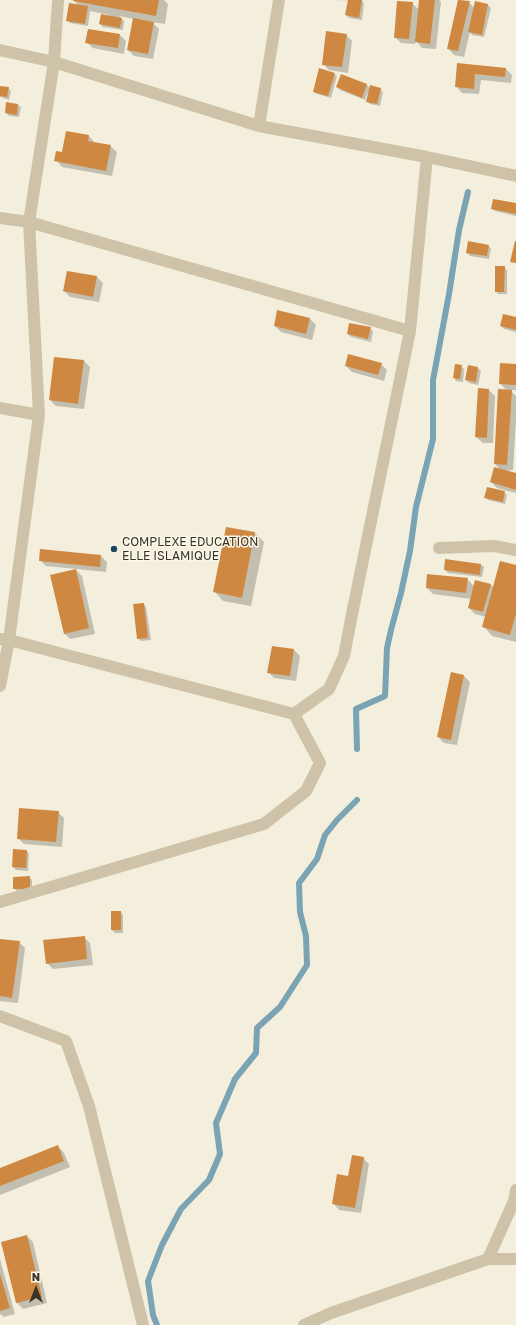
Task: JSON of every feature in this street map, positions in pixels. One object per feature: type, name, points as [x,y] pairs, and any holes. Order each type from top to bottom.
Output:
[{"type":"street","points":[[0,686],[4,639],[39,415],[29,222],[54,62],[58,0]]},
{"type":"street","points":[[258,126],[279,0]]},
{"type":"street","points":[[0,50],[54,62],[258,126],[427,157],[516,176]]},
{"type":"street","points":[[294,714],[329,689],[344,656],[410,331],[427,157]]},
{"type":"street","points":[[0,218],[29,222],[410,331]]},
{"type":"street","points":[[0,408],[39,415]]},
{"type":"street","points":[[439,548],[494,546],[516,550]]},
{"type":"street","points":[[0,902],[264,824],[306,791],[320,763],[294,714],[4,639]]},
{"type":"street","points":[[0,1016],[66,1041],[89,1106],[143,1325]]},
{"type":"street","points":[[488,1259],[514,1202],[516,1190]]},
{"type":"street","points":[[304,1325],[332,1319],[488,1259],[516,1259]]},
{"type":"building","points":[[73,0],[159,0],[156,16]]},
{"type":"building","points":[[348,0],[362,0],[359,18],[345,15]]},
{"type":"building","points":[[419,0],[435,0],[430,44],[415,42]]},
{"type":"building","points":[[458,0],[470,1],[458,51],[447,49]]},
{"type":"building","points":[[397,1],[413,2],[409,39],[394,38]]},
{"type":"building","points":[[475,1],[488,4],[482,35],[468,32]]},
{"type":"building","points":[[69,3],[88,6],[85,24],[66,21]]},
{"type":"building","points":[[101,14],[122,18],[120,28],[99,24]]},
{"type":"building","points":[[133,18],[154,22],[148,54],[127,50]]},
{"type":"building","points":[[88,29],[120,34],[118,48],[85,43]]},
{"type":"building","points":[[326,31],[347,34],[342,67],[322,65]]},
{"type":"building","points":[[457,63],[506,68],[505,77],[475,74],[474,89],[455,87]]},
{"type":"building","points":[[319,68],[335,73],[328,96],[313,92]]},
{"type":"building","points":[[341,74],[367,84],[362,98],[336,87]]},
{"type":"building","points":[[370,85],[381,88],[377,104],[366,102]]},
{"type":"building","points":[[0,86],[9,87],[7,97],[0,96]]},
{"type":"building","points":[[6,102],[18,104],[17,115],[5,113]]},
{"type":"building","points":[[66,131],[89,135],[88,141],[111,145],[106,171],[54,161],[56,151],[62,152]]},
{"type":"building","points":[[493,199],[516,203],[516,214],[491,209]]},
{"type":"building","points":[[468,241],[489,245],[487,256],[466,253]]},
{"type":"building","points":[[516,241],[516,263],[510,262]]},
{"type":"building","points":[[495,266],[505,266],[504,292],[495,292]]},
{"type":"building","points":[[67,271],[97,276],[93,297],[63,291]]},
{"type":"building","points":[[277,310],[310,318],[306,334],[274,326]]},
{"type":"building","points":[[503,314],[516,317],[516,330],[500,326]]},
{"type":"building","points":[[349,323],[371,327],[368,339],[347,334]]},
{"type":"building","points":[[348,354],[382,363],[378,375],[345,366]]},
{"type":"building","points":[[54,357],[84,360],[78,404],[49,400]]},
{"type":"building","points":[[500,363],[516,364],[516,385],[499,384]]},
{"type":"building","points":[[455,364],[462,365],[460,379],[453,378]]},
{"type":"building","points":[[468,365],[478,367],[476,382],[465,380]]},
{"type":"building","points":[[478,388],[489,389],[487,438],[475,437]]},
{"type":"building","points":[[498,389],[512,390],[507,465],[494,464]]},
{"type":"building","points":[[494,467],[516,473],[516,490],[490,482]]},
{"type":"building","points":[[487,487],[505,491],[503,502],[484,498]]},
{"type":"building","points":[[226,527],[255,532],[242,598],[213,592]]},
{"type":"building","points":[[40,549],[101,555],[100,567],[39,561]]},
{"type":"building","points":[[445,559],[481,564],[480,575],[444,570]]},
{"type":"building","points":[[500,561],[516,565],[516,614],[510,635],[482,627]]},
{"type":"building","points":[[76,569],[89,628],[64,634],[50,575]]},
{"type":"building","points":[[427,574],[468,578],[466,593],[426,588]]},
{"type":"building","points":[[475,580],[491,584],[483,612],[468,608]]},
{"type":"building","points":[[144,603],[148,638],[137,639],[133,604]]},
{"type":"building","points":[[272,646],[294,649],[290,676],[267,673]]},
{"type":"building","points":[[451,672],[464,675],[451,740],[437,737]]},
{"type":"building","points":[[19,808],[59,811],[56,842],[17,839]]},
{"type":"building","points":[[13,849],[27,850],[26,868],[12,867]]},
{"type":"building","points":[[30,876],[30,889],[13,889],[13,877]]},
{"type":"building","points":[[111,911],[121,911],[121,930],[111,930]]},
{"type":"building","points":[[85,936],[87,959],[46,964],[43,940]]},
{"type":"building","points":[[0,939],[20,941],[12,998],[0,996]]},
{"type":"building","points":[[58,1145],[64,1161],[0,1186],[0,1168]]},
{"type":"building","points":[[352,1155],[364,1157],[355,1208],[332,1204],[337,1174],[348,1176]]},
{"type":"building","points":[[27,1235],[42,1297],[16,1303],[1,1242]]},
{"type":"building","points":[[0,1274],[10,1308],[0,1311]]},
{"type":"waterway","points":[[357,749],[356,709],[385,696],[387,648],[410,551],[416,507],[433,439],[433,380],[459,230],[468,192]]},
{"type":"waterway","points":[[157,1325],[153,1315],[148,1281],[162,1245],[181,1209],[209,1180],[220,1154],[216,1123],[235,1079],[256,1053],[257,1028],[280,1007],[307,965],[306,936],[300,912],[299,883],[317,859],[325,835],[337,820],[357,800]]},
{"type":"place","name":"COMPLEXE EDUCATION ELLE ISLAMIQUE","points":[[114,549]]}]
